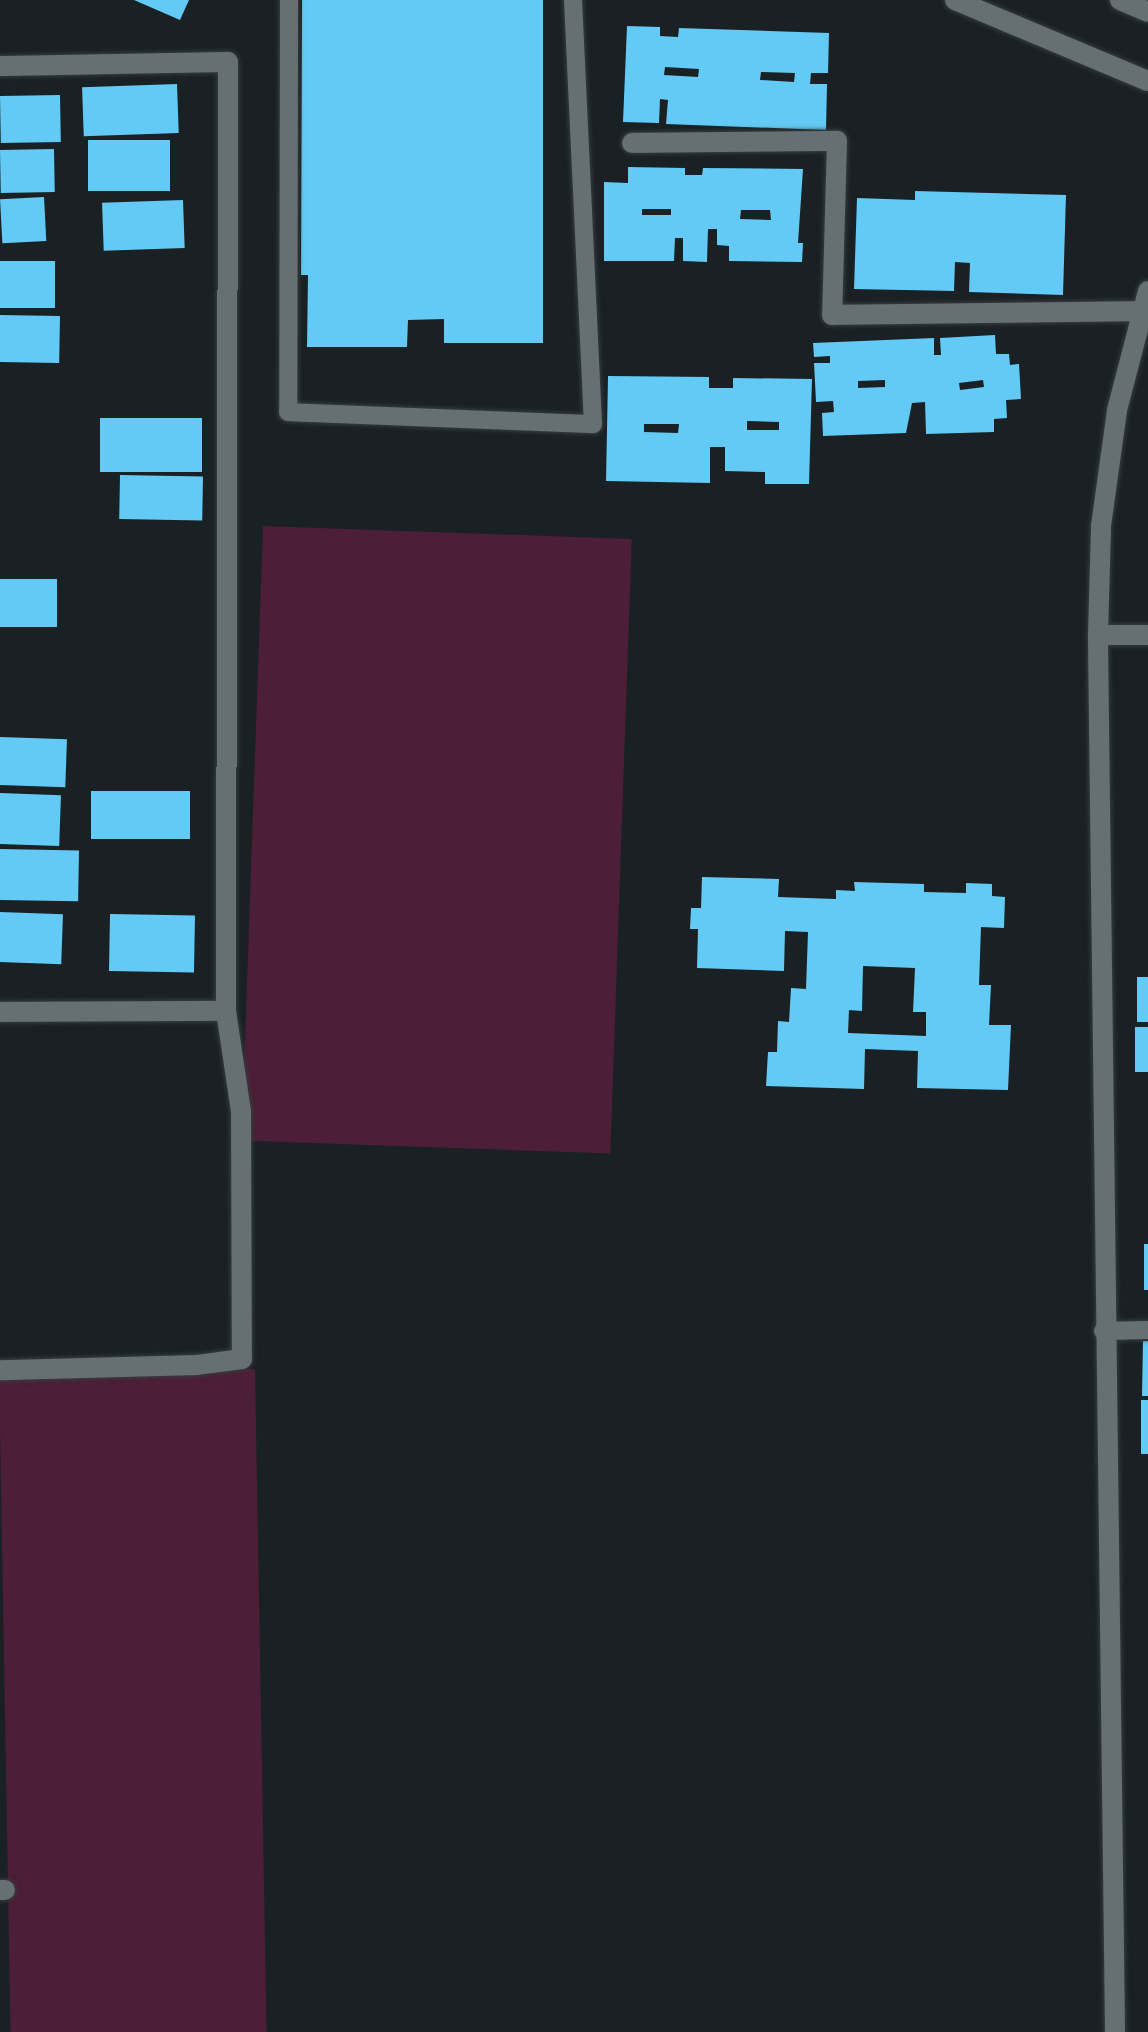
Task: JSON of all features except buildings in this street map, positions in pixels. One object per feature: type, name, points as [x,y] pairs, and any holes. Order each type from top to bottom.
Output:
[{"type":"street","points":[[955,0],[1148,81]]},
{"type":"street","points":[[1120,0],[1148,12]]},
{"type":"street","points":[[0,66],[228,62],[226,1011],[241,1111],[242,1359],[197,1365],[0,1370]]},
{"type":"street","points":[[632,143],[837,141],[832,315],[1144,301],[1117,410],[1101,526],[1098,635],[1103,1331],[1115,2032]]},
{"type":"street","points":[[1098,635],[1148,635]]},
{"type":"street","points":[[0,1012],[226,1011]]},
{"type":"lane","points":[[289,0],[288,412],[593,424],[573,0]]},
{"type":"lane","points":[[1103,1331],[1148,1330]]},
{"type":"shaded area","points":[[263,526],[632,539],[610,1154],[242,1141]]},
{"type":"shaded area","points":[[255,1369],[267,2032],[11,2032],[0,1373]]}]
